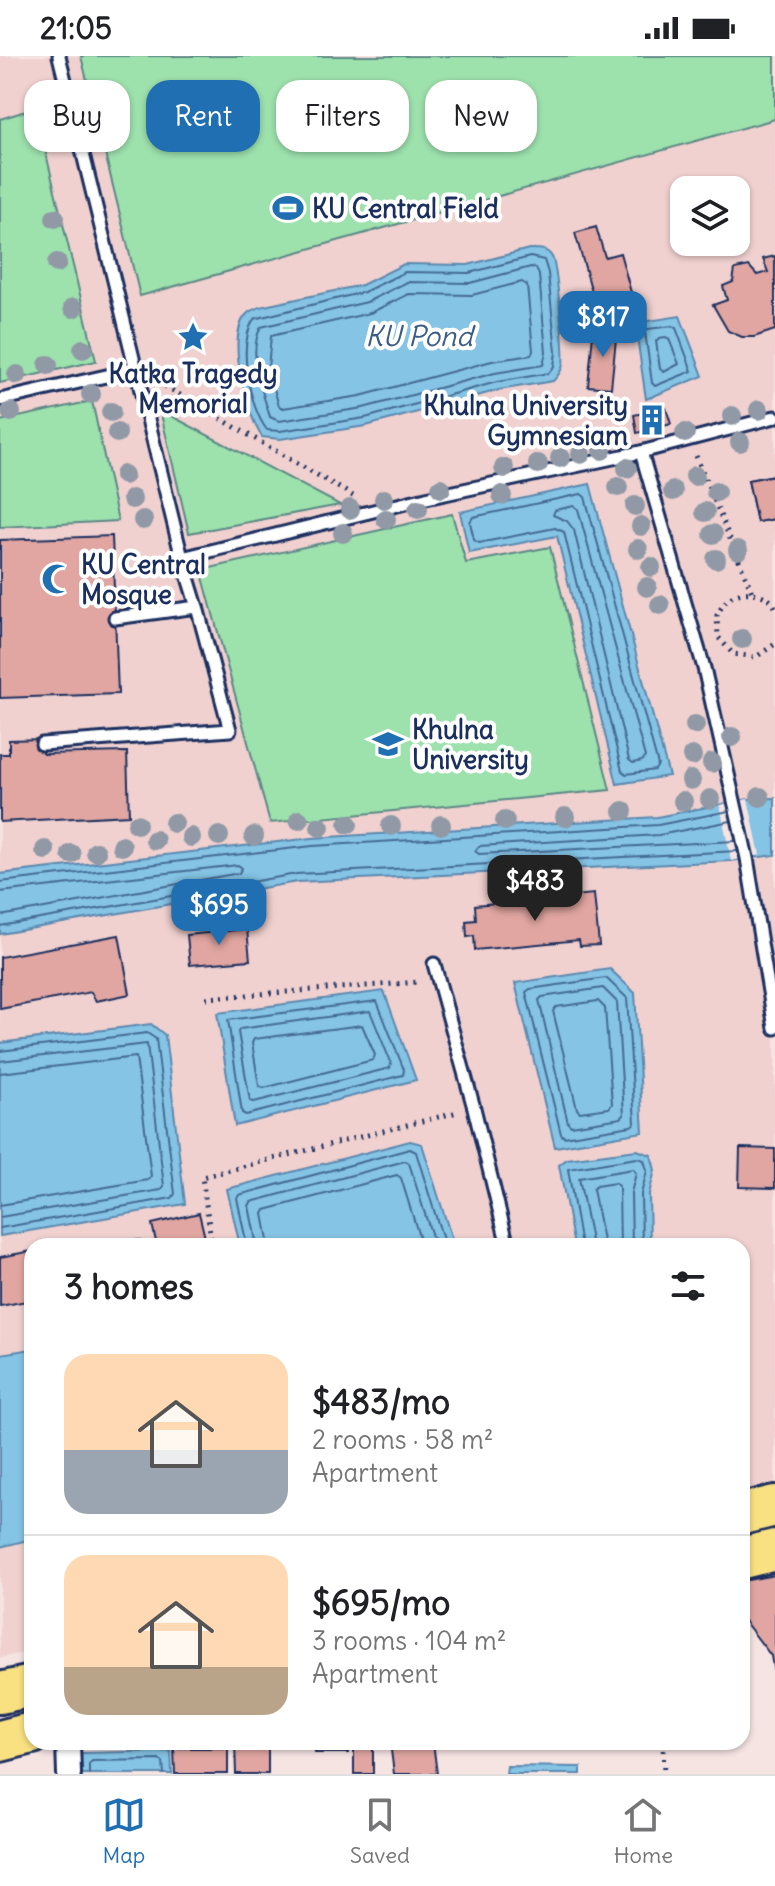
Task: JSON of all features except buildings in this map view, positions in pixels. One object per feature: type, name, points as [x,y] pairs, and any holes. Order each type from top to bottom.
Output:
[{"type":"highway","points":[[750,1512],[775,1506]]},
{"type":"highway","points":[[750,1556],[775,1550]]},
{"type":"highway","points":[[0,1693],[24,1688]]},
{"type":"highway","points":[[0,1741],[24,1735]]},
{"type":"street","points":[[68,1750],[69,1774]]},
{"type":"lane","points":[[42,744],[230,730],[182,558],[59,56]]},
{"type":"lane","points":[[0,400],[137,369]]},
{"type":"lane","points":[[182,558],[377,510],[641,452],[775,417]]},
{"type":"lane","points":[[641,452],[704,668],[747,858],[775,1028]]},
{"type":"lane","points":[[115,618],[197,607]]},
{"type":"lane","points":[[434,964],[506,1238]]},
{"type":"path","points":[[137,369],[377,510]]},
{"type":"path","points":[[689,438],[752,592]]},
{"type":"path","points":[[775,607],[773,602],[752,592],[730,597],[717,615],[718,637],[733,654],[756,657],[775,644]]},
{"type":"path","points":[[206,998],[439,981]]},
{"type":"path","points":[[211,1238],[202,1177],[474,1108]]},
{"type":"path","points":[[663,1750],[664,1774]]},
{"type":"shaded area","name":"Khulna University","points":[[0,56],[775,56],[775,1484],[750,1489],[750,1238],[24,1238],[24,1653],[0,1658]]},
{"type":"green space","name":"KU Central Field","points":[[81,56],[775,56],[775,119],[140,296],[105,152],[130,152],[130,80],[87,80]]},
{"type":"green space","points":[[24,111],[24,152],[46,152],[96,361],[0,383],[0,119]]},
{"type":"green space","points":[[92,401],[118,521],[0,527],[0,421]]},
{"type":"green space","points":[[160,410],[340,505],[189,533]]},
{"type":"green space","points":[[452,514],[466,563],[550,547],[610,790],[270,823],[201,570]]},
{"type":"water","name":"KU Pond","points":[[529,249],[548,252],[554,264],[563,365],[553,381],[499,390],[366,426],[280,439],[262,437],[250,411],[238,355],[241,323],[249,312],[362,285],[404,264],[468,265]]},
{"type":"water","points":[[680,316],[703,376],[646,399],[635,323]]},
{"type":"water","points":[[590,484],[669,776],[617,784],[557,536],[469,553],[460,512]]},
{"type":"water","points":[[775,798],[775,855],[731,861],[297,882],[0,934],[0,874],[312,838],[657,817],[748,799]]},
{"type":"water","points":[[610,969],[635,993],[643,1132],[555,1147],[515,983]]},
{"type":"water","points":[[384,991],[416,1080],[235,1126],[217,1013]]},
{"type":"water","points":[[151,1024],[165,1035],[185,1204],[0,1236],[0,1043]]},
{"type":"water","points":[[410,1141],[422,1144],[451,1238],[238,1238],[227,1189]]},
{"type":"water","points":[[637,1150],[651,1155],[655,1170],[649,1194],[650,1238],[573,1238],[559,1165],[567,1159]]},
{"type":"water","points":[[24,1350],[24,1541],[0,1547],[0,1354]]},
{"type":"water","points":[[171,1751],[172,1774],[81,1774],[80,1753]]},
{"type":"water","points":[[507,1766],[581,1767],[581,1774],[506,1774]]},
{"type":"pier","points":[[748,799],[760,855],[731,861],[720,805]]},
{"type":"place","name":"KU Central Field","points":[[288,208]]},
{"type":"place","name":"Katka Tragedy Memorial","points":[[193,337]]},
{"type":"place","name":"Khulna University Gymnesiam","points":[[652,420]]},
{"type":"place","name":"KU Central Mosque","points":[[57,579]]},
{"type":"place","name":"Khulna University","points":[[388,744]]}]
